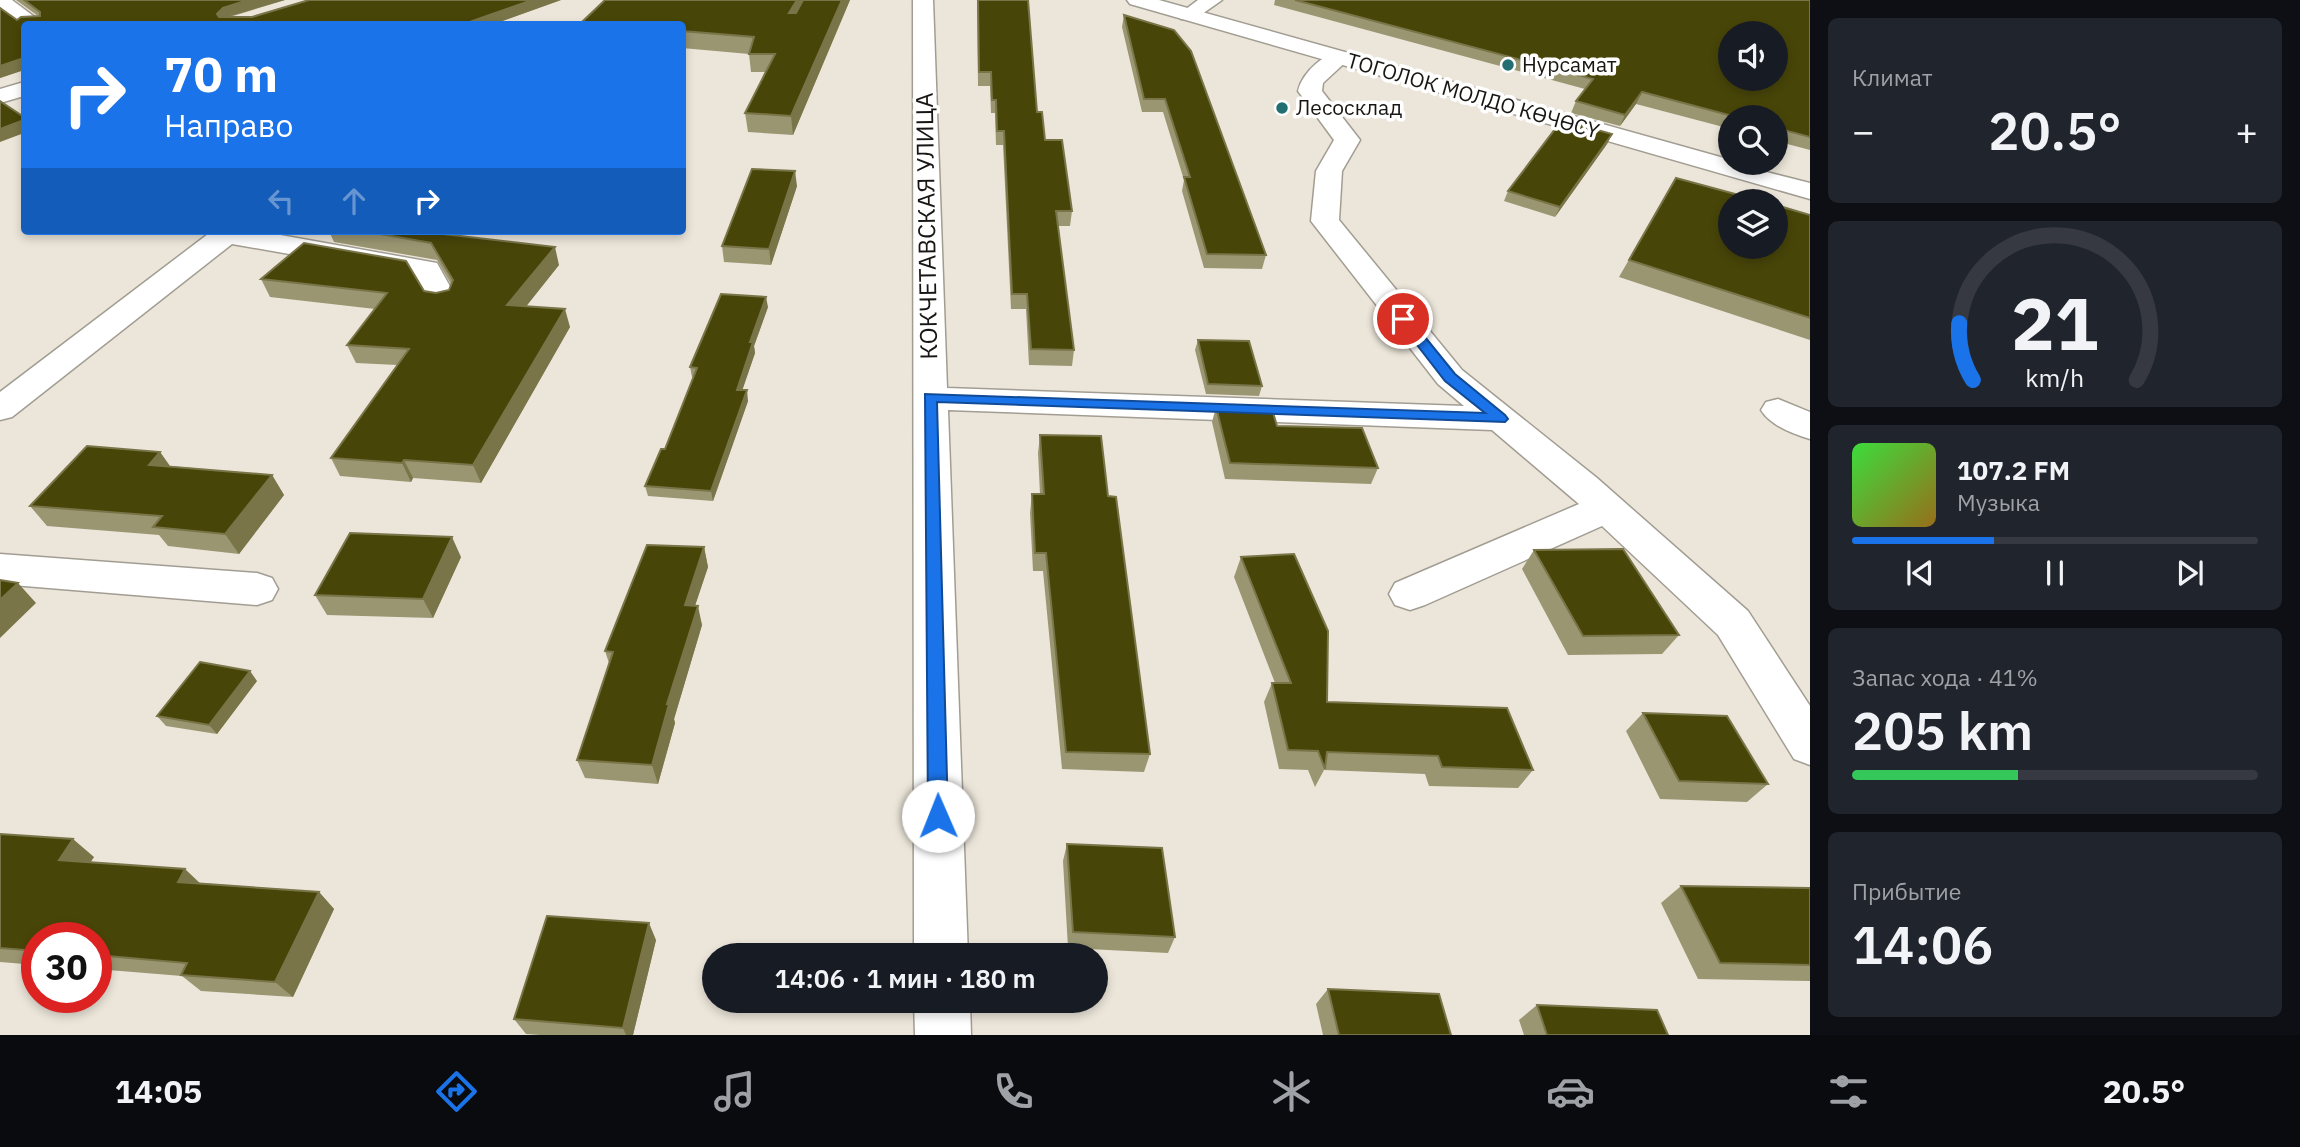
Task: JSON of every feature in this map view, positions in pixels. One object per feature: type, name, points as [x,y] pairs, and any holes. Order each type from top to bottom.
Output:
[{"type":"street","name":"КОКЧЕТАВСКАЯ УЛИЦА","points":[[923,0],[941,943]]},
{"type":"street","name":"ТОГОЛОК МОЛДО КӨЧӨСҮ","points":[[1137,0],[1810,191]]},
{"type":"street","points":[[1188,15],[1212,0]]},
{"type":"street","points":[[0,1],[29,21]]},
{"type":"street","points":[[1339,58],[1312,81],[1310,91],[1347,140],[1329,171],[1325,221],[1450,377],[1607,508],[1732,623],[1810,745]]},
{"type":"street","points":[[0,96],[21,90]]},
{"type":"street","points":[[0,409],[224,235]]},
{"type":"street","points":[[244,235],[426,269],[442,299]]},
{"type":"street","points":[[930,398],[1500,419]]},
{"type":"street","points":[[1777,410],[1810,427]]},
{"type":"street","points":[[1410,594],[1607,508]]},
{"type":"street","points":[[0,569],[257,589]]},
{"type":"street","points":[[942,1013],[943,1035]]},
{"type":"building","points":[[24,0],[248,0],[223,8],[217,14],[219,17],[252,17],[309,0],[532,0],[472,21],[21,21],[21,59],[0,66],[0,8],[17,20],[21,17],[40,16],[40,12]]},
{"type":"building","points":[[605,0],[797,0],[789,13],[796,13],[803,0],[842,0],[791,116],[745,113],[775,54],[749,54],[754,37],[686,31],[686,21],[583,21]]},
{"type":"building","points":[[978,0],[1028,0],[1037,112],[1042,112],[1045,140],[1062,140],[1072,211],[1056,211],[1074,350],[1031,349],[1027,294],[1012,294],[1004,131],[997,131],[996,100],[992,100],[991,72],[979,72]]},
{"type":"building","points":[[1295,0],[1810,0],[1810,137],[1788,131],[1788,105],[1718,105],[1718,112],[1642,92],[1625,115],[1576,101],[1593,79]]},
{"type":"building","points":[[1124,15],[1174,30],[1191,51],[1266,255],[1207,254],[1184,177],[1190,177],[1165,99],[1144,99]]},
{"type":"building","points":[[0,101],[21,115],[21,121],[0,129]]},
{"type":"building","points":[[1562,120],[1612,134],[1560,207],[1508,191]]},
{"type":"building","points":[[752,169],[795,171],[769,249],[722,246]]},
{"type":"building","points":[[1676,178],[1718,189],[1718,259],[1788,259],[1788,209],[1810,215],[1810,318],[1629,260]]},
{"type":"building","points":[[386,235],[452,235],[555,247],[507,305],[565,309],[473,465],[331,458],[409,349],[347,345],[387,293],[261,279],[304,243],[406,261],[424,291],[436,293],[449,290],[453,280],[431,243]]},
{"type":"building","points":[[721,294],[766,297],[737,390],[747,390],[711,491],[645,486],[661,449],[665,449],[697,368],[690,367]]},
{"type":"building","points":[[1198,340],[1249,341],[1262,386],[1208,384]]},
{"type":"building","points":[[1216,407],[1272,409],[1277,426],[1362,428],[1378,468],[1230,463]]},
{"type":"building","points":[[1040,435],[1101,436],[1108,496],[1116,497],[1150,754],[1066,752],[1046,553],[1035,553],[1032,494],[1044,494]]},
{"type":"building","points":[[87,446],[160,452],[149,465],[272,475],[225,534],[153,527],[162,516],[30,506]]},
{"type":"building","points":[[350,533],[452,537],[423,599],[315,595]]},
{"type":"building","points":[[647,545],[704,547],[685,605],[698,606],[667,704],[652,765],[577,760],[613,652],[605,651]]},
{"type":"building","points":[[1623,549],[1679,635],[1583,636],[1534,550]]},
{"type":"building","points":[[1294,554],[1328,631],[1327,702],[1507,708],[1533,770],[1442,767],[1438,756],[1327,752],[1325,769],[1318,751],[1288,750],[1272,683],[1291,683],[1241,557]]},
{"type":"building","points":[[0,580],[18,583],[0,600]]},
{"type":"building","points":[[200,662],[250,671],[209,725],[157,716]]},
{"type":"building","points":[[1643,713],[1727,716],[1768,784],[1679,781]]},
{"type":"building","points":[[0,834],[73,839],[59,860],[185,869],[178,882],[319,892],[275,982],[181,975],[187,963],[112,956],[112,922],[21,922],[21,950],[0,948]]},
{"type":"building","points":[[1067,844],[1162,848],[1175,937],[1073,932]]},
{"type":"building","points":[[1681,886],[1810,888],[1810,965],[1720,963]]},
{"type":"building","points":[[547,916],[649,923],[623,1028],[514,1019]]},
{"type":"building","points":[[1328,989],[1439,994],[1451,1035],[1339,1035]]},
{"type":"building","points":[[1537,1005],[1657,1010],[1668,1035],[1547,1035]]},
{"type":"place","name":"Нурсамат","points":[[1508,65]]},
{"type":"place","name":"Лесосклад","points":[[1282,108]]},
{"type":"route","points":[[938,816],[930,398],[1500,419],[1450,377],[1403,319]]}]
